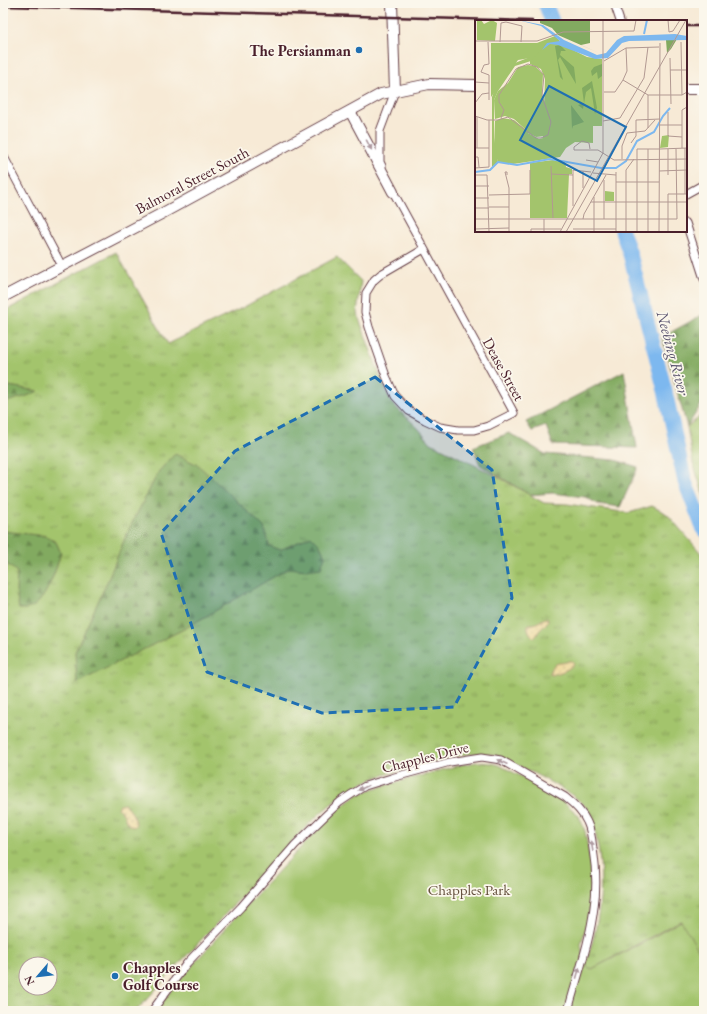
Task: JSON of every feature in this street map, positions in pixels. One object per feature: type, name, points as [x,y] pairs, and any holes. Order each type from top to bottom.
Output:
[{"type":"main road","points":[[392,3],[395,91]]},
{"type":"main road","name":"Balmoral Street South","points":[[3,297],[168,210],[381,94],[429,84],[475,85]]},
{"type":"main road","points":[[687,89],[704,89]]},
{"type":"main road","points":[[350,111],[393,192]]},
{"type":"street","points":[[614,3],[620,20]]},
{"type":"street","name":"Dease Street","points":[[395,91],[380,131],[380,162],[393,192],[514,413],[488,426],[474,430],[458,430],[440,427],[425,420],[409,411],[394,396],[386,376],[365,312],[366,293],[374,280],[381,274],[424,249]]},
{"type":"street","points":[[3,155],[62,266]]},
{"type":"street","points":[[687,193],[704,184]]},
{"type":"street","points":[[687,225],[704,279]]},
{"type":"street","name":"Chapples Drive","points":[[152,1011],[188,963],[241,907],[295,845],[340,802],[365,786],[460,760],[482,757],[501,760],[565,797],[574,803],[587,822],[595,861],[594,906],[589,936],[568,1011]]},
{"type":"highlighted area","points":[[375,377],[492,470],[512,598],[454,707],[322,713],[207,672],[161,533],[235,451]]},
{"type":"green space","name":"Chapples Golf Course","points":[[116,252],[168,344],[242,308],[337,257],[361,281],[357,313],[391,403],[417,427],[431,443],[500,478],[544,503],[567,504],[629,513],[652,506],[667,514],[700,552],[704,560],[704,959],[680,921],[592,969],[585,966],[597,920],[601,886],[599,852],[594,825],[588,810],[571,794],[525,769],[494,754],[476,753],[452,757],[372,779],[354,788],[330,805],[295,838],[138,1009],[133,1011],[3,1011],[3,312]]},
{"type":"green space","points":[[702,315],[704,319],[704,400],[687,427],[662,337]]},
{"type":"green space","points":[[624,371],[637,448],[553,445],[546,426],[532,431],[526,422]]},
{"type":"green space","points":[[3,385],[38,391],[3,404]]},
{"type":"green space","points":[[704,413],[704,496],[693,463],[687,427]]},
{"type":"green space","points":[[509,433],[545,454],[615,460],[638,467],[620,507],[598,504],[585,497],[552,493],[530,495],[480,465],[473,447]]},
{"type":"green space","points":[[175,454],[198,465],[264,527],[269,546],[280,550],[311,536],[319,544],[325,556],[321,568],[306,570],[289,568],[184,629],[77,683],[75,652],[108,580],[127,533],[159,471]]},
{"type":"green space","points":[[3,531],[45,536],[56,542],[61,553],[49,586],[39,602],[33,607],[19,609],[16,591],[17,572],[3,561]]},
{"type":"green space","name":"Chapples Park","points":[[477,762],[499,765],[536,784],[563,801],[579,816],[585,831],[591,866],[589,914],[581,945],[585,966],[592,969],[681,921],[704,959],[704,1011],[155,1011],[180,979],[240,912],[323,824],[342,806],[357,795],[372,789],[460,765]]},
{"type":"sand","points":[[546,618],[548,619],[547,623],[534,638],[529,632],[528,625],[535,624]]},
{"type":"sand","points":[[569,661],[574,663],[570,668],[552,675],[550,674],[550,670],[555,665]]},
{"type":"sand","points":[[124,804],[135,818],[136,824],[134,827],[130,826],[118,808],[120,805]]},
{"type":"waterway","name":"Neebing River","points":[[545,3],[552,20]]},
{"type":"waterway","name":"Neebing River","points":[[622,232],[630,254],[665,391],[685,482],[704,530]]},
{"type":"railway","points":[[3,6],[497,20]]},
{"type":"railway","points":[[687,26],[704,26]]},
{"type":"place","name":"The Persianman","points":[[359,50]]},
{"type":"place","name":"Chapples Golf Course","points":[[115,976]]}]
